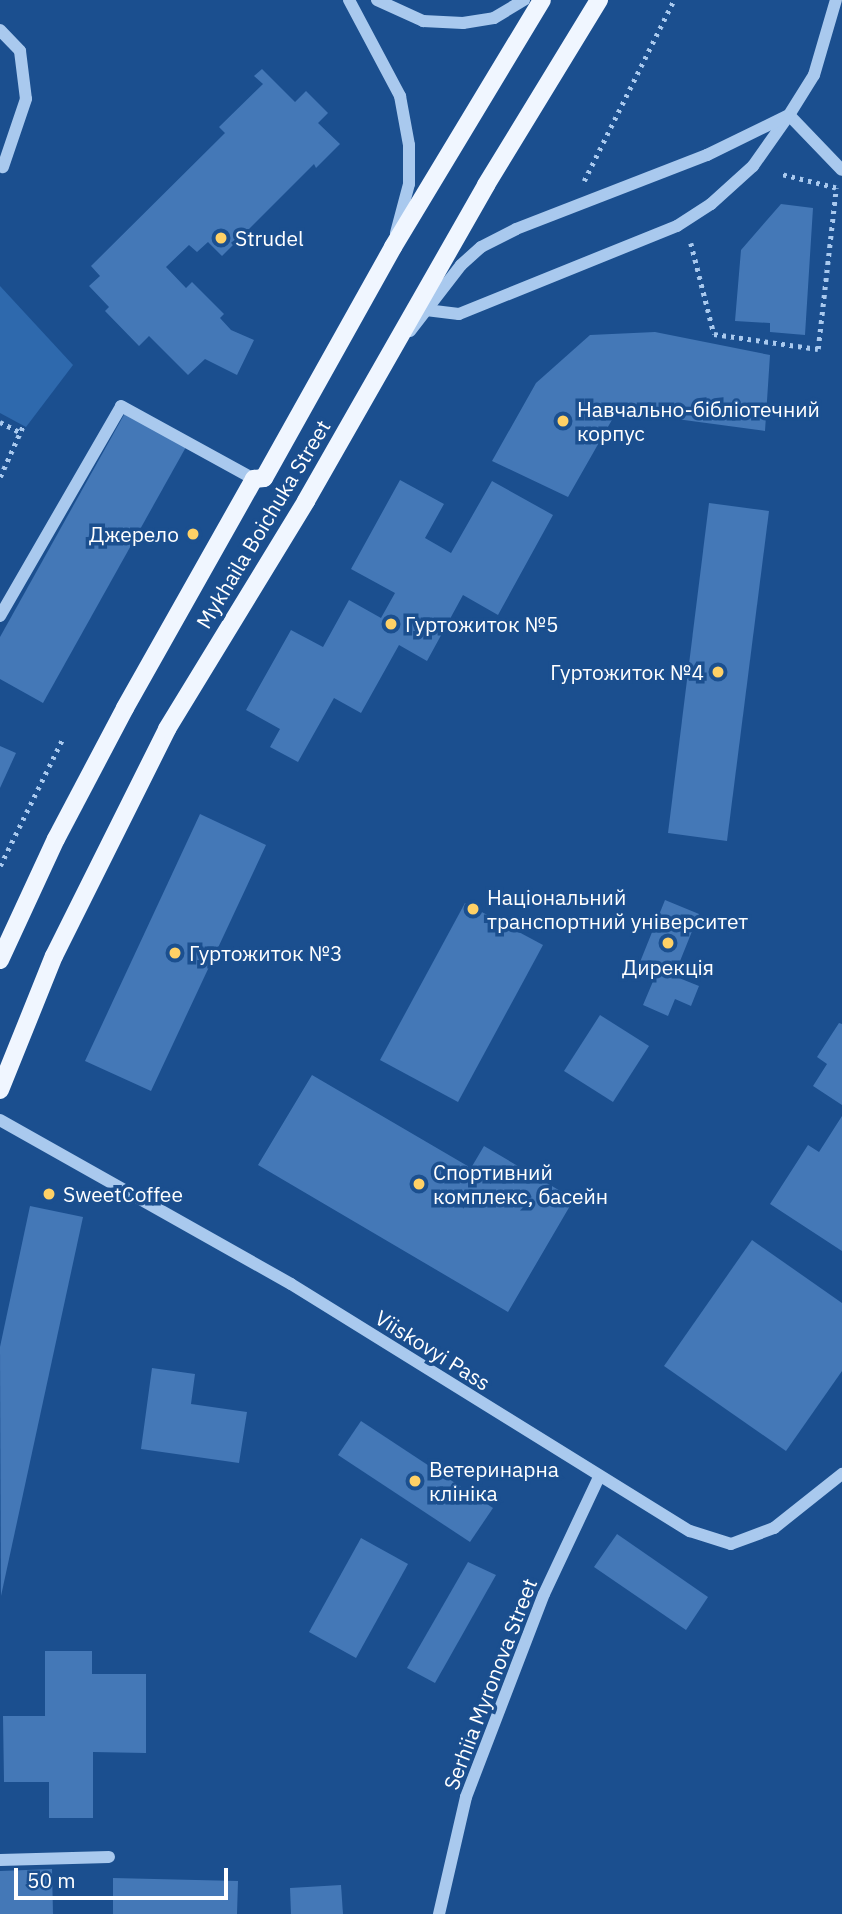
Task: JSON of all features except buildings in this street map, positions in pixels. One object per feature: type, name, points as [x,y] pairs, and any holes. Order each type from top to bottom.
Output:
[{"type":"main road","name":"Mykhaila Boichuka Street","points":[[0,960],[56,839],[254,479],[264,478],[393,247],[542,0]]},
{"type":"main road","name":"Mykhaila Boichuka Street","points":[[0,1090],[54,956],[167,729],[306,502],[374,378],[599,0]]},
{"type":"street","points":[[349,0],[400,96],[409,145],[409,184],[393,247]]},
{"type":"street","points":[[377,0],[423,21],[463,23],[494,18],[524,0]]},
{"type":"street","points":[[426,310],[459,314],[677,226],[711,204],[753,166],[814,75],[836,0]]},
{"type":"street","points":[[0,30],[20,51],[26,99],[3,167]]},
{"type":"street","points":[[374,378],[461,265],[481,247],[516,229],[566,212],[707,155],[789,115]]},
{"type":"street","points":[[789,115],[842,170]]},
{"type":"street","points":[[0,616],[121,406],[254,479]]},
{"type":"street","name":"Viiskovyi Pass","points":[[0,1120],[290,1284],[690,1531],[731,1544],[774,1528],[842,1474]]},
{"type":"street","name":"Serhiia Myronova Street","points":[[439,1914],[466,1797],[544,1594],[599,1477]]},
{"type":"street","points":[[0,1860],[109,1857]]},
{"type":"path","points":[[566,212],[594,164],[674,0]]},
{"type":"path","points":[[691,243],[714,334],[818,349],[835,188],[779,174]]},
{"type":"path","points":[[0,422],[20,432]]},
{"type":"path","points":[[0,477],[23,426]]},
{"type":"path","points":[[0,866],[62,740]]},
{"type":"shaded area","points":[[0,286],[73,365],[26,427],[0,413]]},
{"type":"place","name":"Strudel","points":[[221,238]]},
{"type":"place","name":"Навчально-бібліотечний корпус","points":[[563,421]]},
{"type":"place","name":"Джерело","points":[[193,534]]},
{"type":"place","name":"Гуртожиток №5","points":[[391,624]]},
{"type":"place","name":"Гуртожиток №4","points":[[718,672]]},
{"type":"place","name":"Національний транспортний університет","points":[[473,909]]},
{"type":"place","name":"Дирекція","points":[[668,943]]},
{"type":"place","name":"Гуртожиток №3","points":[[175,953]]},
{"type":"place","name":"Спортивний комплекс, басейн","points":[[419,1184]]},
{"type":"place","name":"SweetCoffee","points":[[49,1194]]},
{"type":"place","name":"Ветеринарна клініка","points":[[415,1481]]}]
